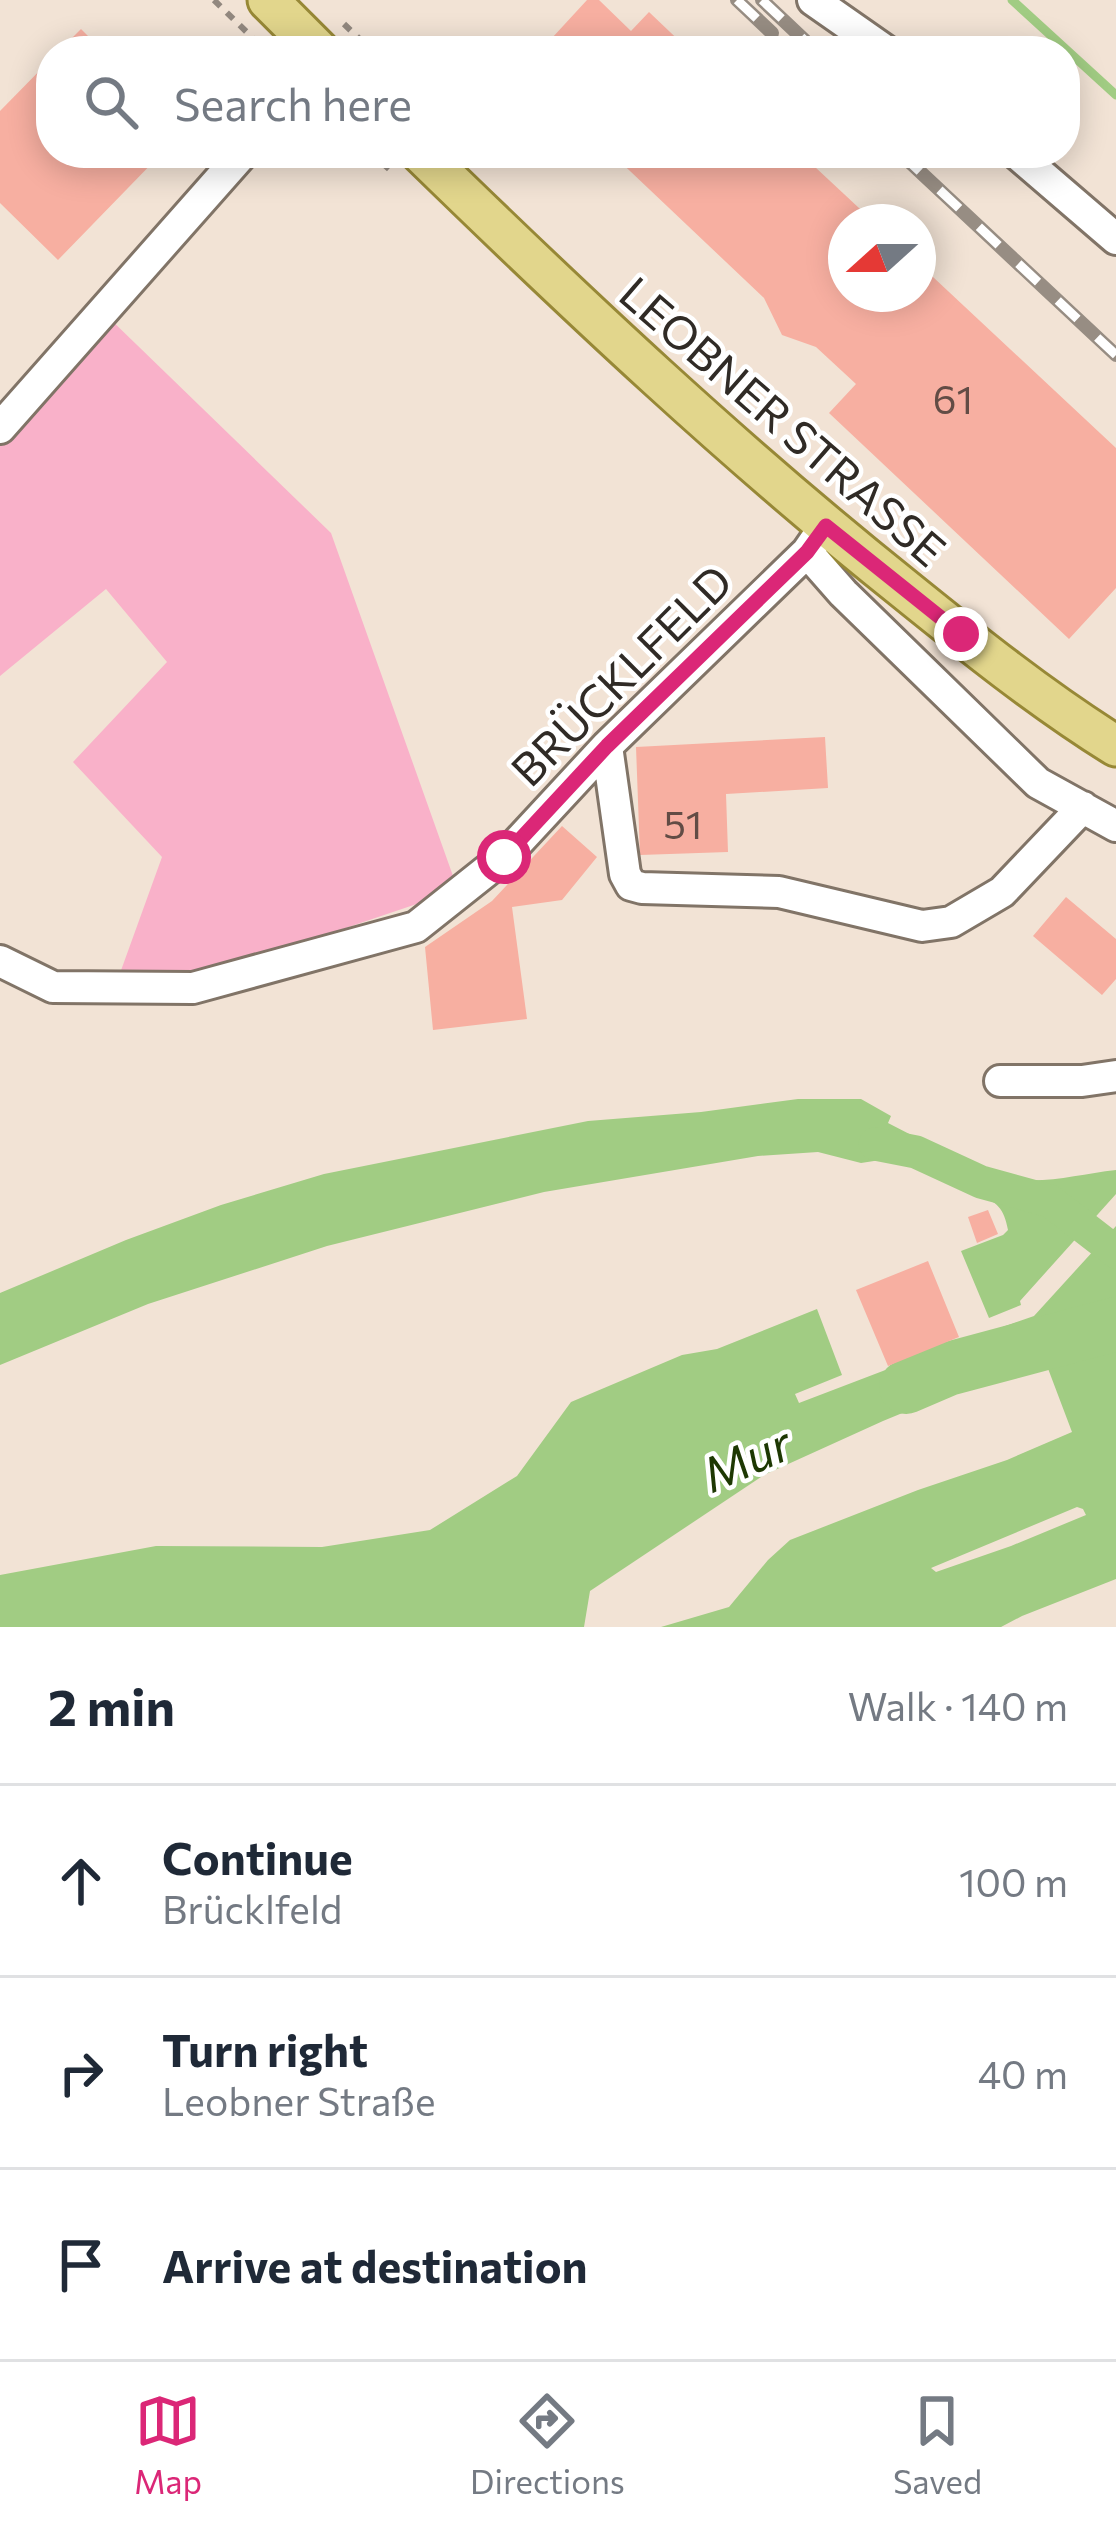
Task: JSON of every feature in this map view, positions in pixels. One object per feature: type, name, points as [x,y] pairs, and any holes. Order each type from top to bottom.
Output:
[{"type":"main road","points":[[268,0],[304,36]]},
{"type":"main road","name":"LEOBNER STRASSE","points":[[437,168],[677,397],[816,539],[961,634],[1109,742]]},
{"type":"street","points":[[813,0],[865,36]]},
{"type":"street","points":[[0,428],[229,168]]},
{"type":"street","points":[[1034,168],[1116,238]]},
{"type":"street","points":[[816,539],[843,593],[1038,783],[1116,826]]},
{"type":"street","name":"BRÜCKLFELD","points":[[0,961],[53,987],[194,988],[416,927],[504,857],[607,746],[816,539]]},
{"type":"street","points":[[607,746],[625,874],[632,885],[779,892],[922,926],[951,922],[1002,892],[1083,807]]},
{"type":"street","points":[[1000,1081],[1116,1076]]},
{"type":"path","points":[[214,0],[251,36]]},
{"type":"shaded area","points":[[105,314],[331,533],[458,890],[174,986],[115,987],[162,857],[73,762],[167,662],[106,589],[0,676],[0,418]]},
{"type":"water","points":[[798,1099],[861,1099],[891,1116],[888,1123],[921,1140],[910,1165],[887,1159],[861,1163],[818,1152],[758,1156],[544,1192],[327,1246],[148,1304],[0,1365],[0,1293],[221,1205],[324,1174],[588,1121]]},
{"type":"water","points":[[1116,1170],[1116,1194],[1021,1305],[989,1318],[961,1251],[1008,1230],[998,1207],[977,1194],[986,1171],[1034,1180]]},
{"type":"water","points":[[1116,1226],[1116,1579],[1001,1627],[661,1627],[729,1607],[790,1540],[1072,1432],[1044,1358],[1011,1369],[994,1330],[1034,1316]],"holes":[[[1077,1507],[1086,1515],[1011,1546],[936,1572],[931,1568]]]},
{"type":"water","points":[[817,1309],[842,1375],[795,1394],[799,1403],[964,1340],[980,1381],[764,1475],[590,1591],[584,1627],[0,1627],[0,1575],[156,1546],[322,1547],[430,1530],[517,1476],[571,1402],[682,1355],[717,1349]]},
{"type":"building","points":[[587,0],[599,0],[631,31],[649,12],[674,36],[554,36]]},
{"type":"building","points":[[36,74],[36,168],[147,168],[58,260],[0,203],[0,111]]},
{"type":"building","points":[[627,168],[816,168],[855,204],[828,204],[828,312],[936,312],[936,280],[1116,448],[1116,588],[1069,639],[829,413],[856,384],[816,347],[782,335],[764,298]]},
{"type":"building","points":[[825,737],[828,788],[726,794],[728,852],[640,855],[636,747]]},
{"type":"building","points":[[562,826],[597,857],[562,900],[512,907],[527,1019],[433,1030],[425,947],[492,901]]},
{"type":"building","points":[[1066,897],[1116,939],[1116,979],[1102,995],[1033,936]]},
{"type":"building","points":[[988,1210],[998,1234],[977,1243],[968,1217]]},
{"type":"building","points":[[928,1261],[959,1337],[888,1366],[856,1290]]},
{"type":"waterway","points":[[1012,0],[1051,36]]},
{"type":"waterway","points":[[1080,62],[1116,95]]},
{"type":"waterway","points":[[875,1144],[916,1152],[981,1182],[1050,1201],[1116,1252]]},
{"type":"waterway","name":"Mur","points":[[906,1387],[948,1369],[1116,1324]]},
{"type":"railway","points":[[737,0],[772,33]]},
{"type":"railway","points":[[762,0],[800,36]]},
{"type":"railway","points":[[916,168],[1116,355]]},
{"type":"route","points":[[504,857],[607,746],[807,552],[826,526],[961,634]]}]
